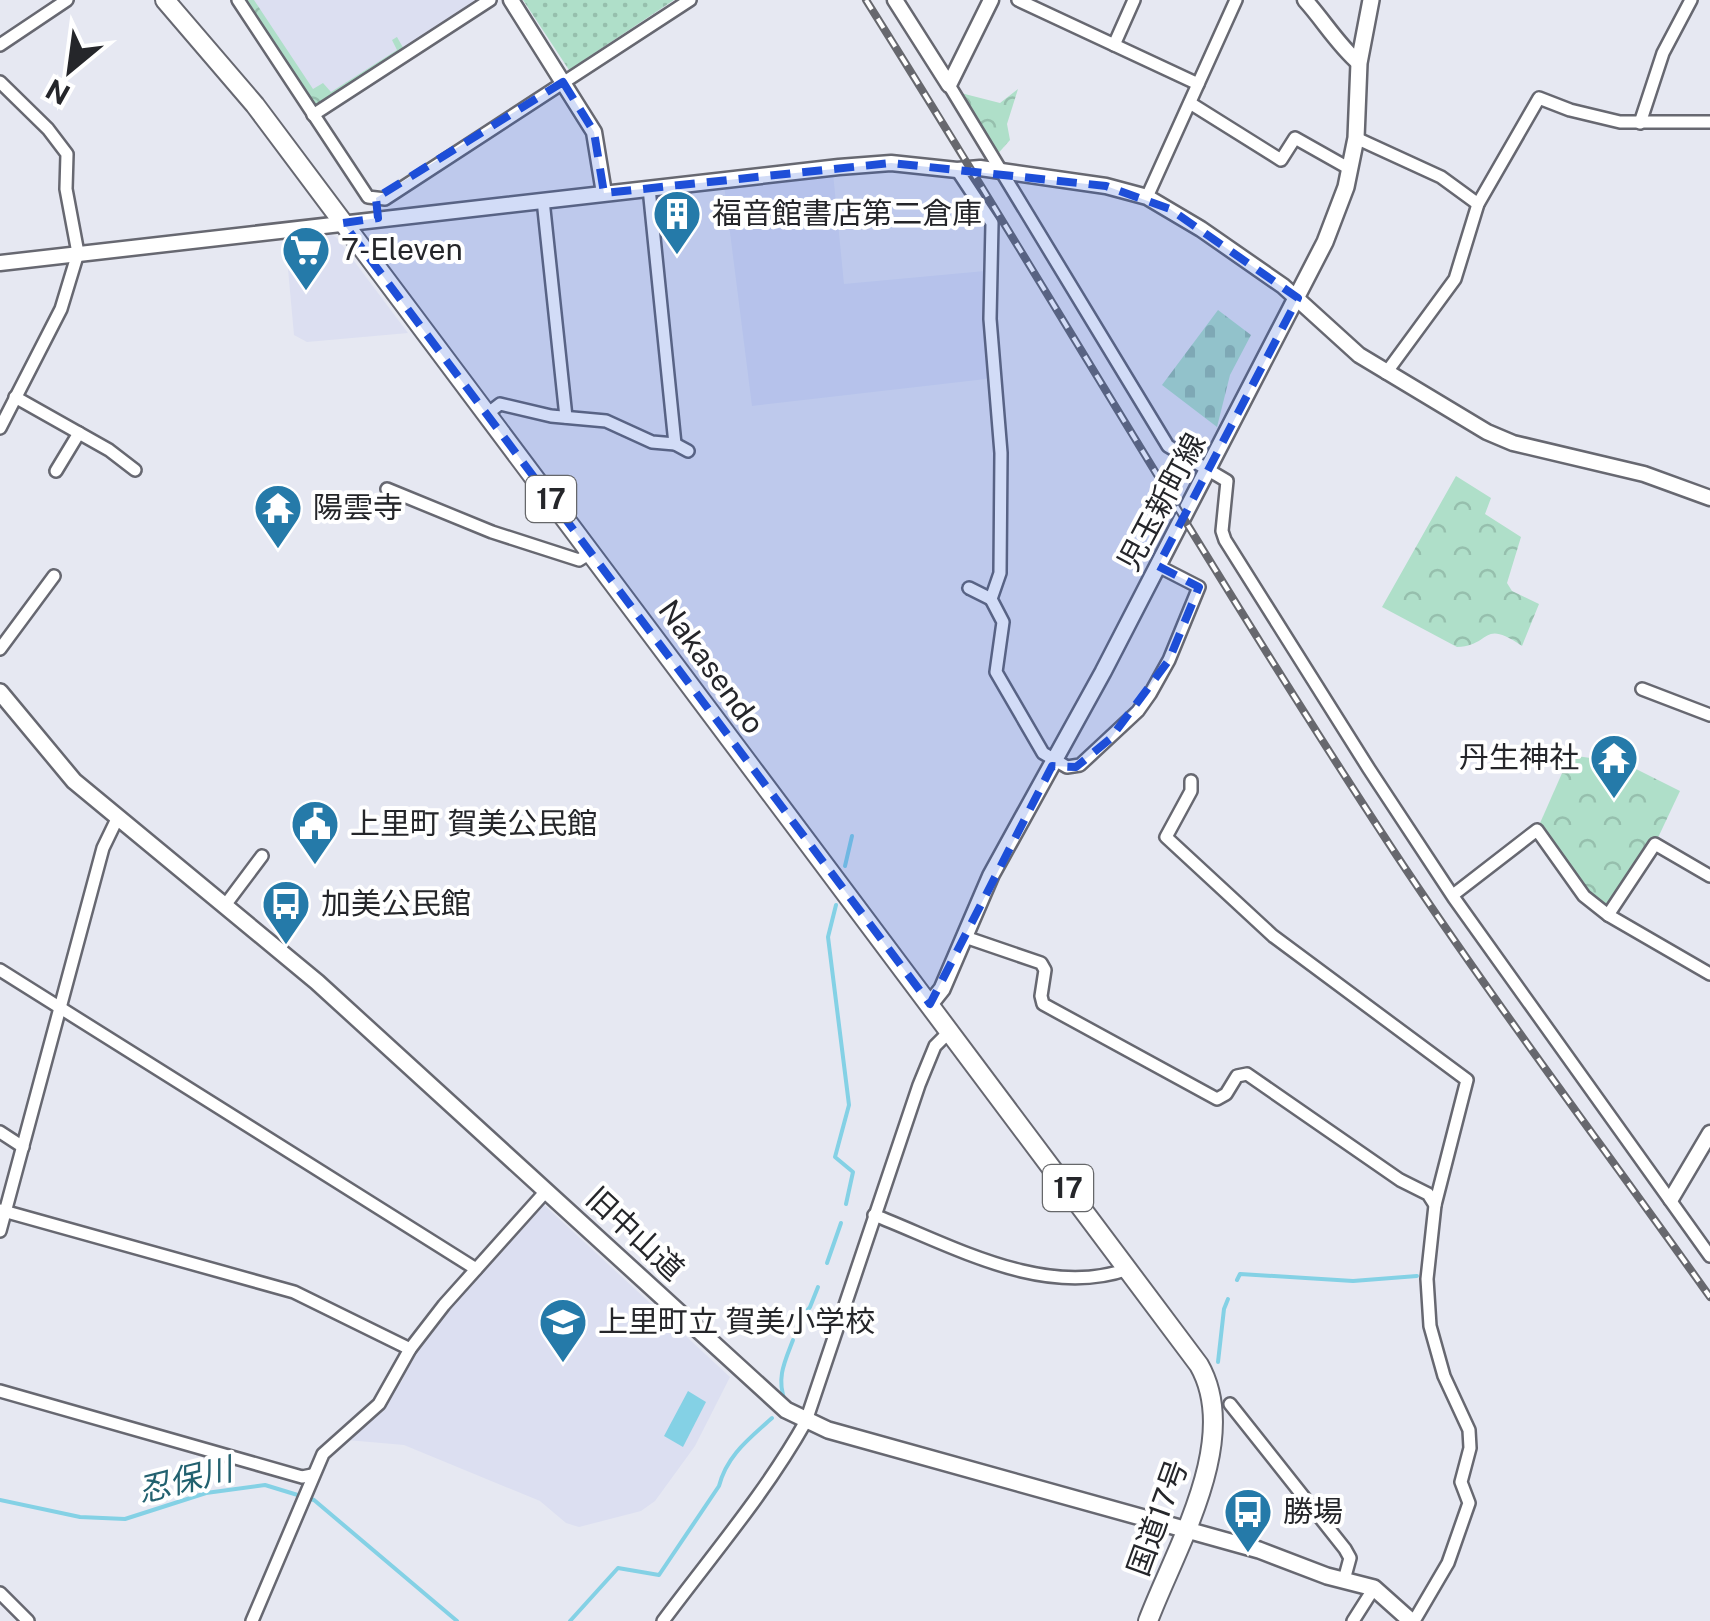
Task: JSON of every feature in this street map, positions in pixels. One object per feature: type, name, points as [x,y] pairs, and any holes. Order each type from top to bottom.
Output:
[{"type":"highway","name":"Nakasendo","points":[[165,0],[254,105],[1204,1373]]},
{"type":"highway","name":"国道17号","points":[[1148,1621],[1185,1531],[1211,1453],[1211,1398],[1204,1373]]},
{"type":"main road","name":"児玉新町線","points":[[930,1004],[942,989],[991,874],[1158,566],[1331,227],[1356,138],[1359,63],[1371,0]]},
{"type":"main road","name":"旧中山道","points":[[0,692],[74,781],[226,904],[547,1190],[764,1392],[806,1422],[1279,1556],[1374,1588],[1412,1621]]},
{"type":"street","points":[[0,45],[66,0]]},
{"type":"street","points":[[238,0],[368,197],[385,199],[690,0]]},
{"type":"street","points":[[313,115],[490,0]]},
{"type":"street","points":[[511,0],[594,132],[604,193]]},
{"type":"street","points":[[895,0],[1004,172],[1168,446],[1228,484],[1224,540],[1369,769],[1453,895],[1710,1256]]},
{"type":"street","points":[[949,85],[991,0]]},
{"type":"street","points":[[1018,0],[1198,84]]},
{"type":"street","points":[[1114,45],[1134,0]]},
{"type":"street","points":[[1147,197],[1236,0]]},
{"type":"street","points":[[1306,0],[1331,28],[1342,48],[1359,63]]},
{"type":"street","points":[[1640,124],[1663,53],[1691,0]]},
{"type":"street","points":[[0,82],[67,154],[66,189],[78,253],[61,309],[0,428]]},
{"type":"street","points":[[1386,373],[1455,279],[1478,204],[1539,98],[1620,122],[1710,122]]},
{"type":"street","points":[[1190,103],[1281,160],[1295,138],[1350,170]]},
{"type":"street","points":[[1356,138],[1440,177],[1478,204]]},
{"type":"street","points":[[0,263],[891,162],[957,170],[980,168],[1106,186],[1147,197],[1201,229],[1298,298],[1358,354],[1487,432],[1514,443],[1644,474],[1710,498]]},
{"type":"street","points":[[957,170],[992,224],[990,319],[1002,453],[1000,573],[992,599]]},
{"type":"street","points":[[649,188],[675,444]]},
{"type":"street","points":[[376,198],[378,218]]},
{"type":"street","points":[[543,200],[566,417]]},
{"type":"street","points":[[15,398],[136,470]]},
{"type":"street","points":[[487,414],[500,404],[606,421],[652,442],[675,444],[688,451]]},
{"type":"street","points":[[56,472],[79,433]]},
{"type":"street","points":[[387,489],[492,532],[579,560],[592,552]]},
{"type":"street","points":[[968,588],[992,599],[1003,622],[996,672],[1043,752],[1068,768],[1076,767],[1138,711],[1169,660],[1199,588],[1158,566]]},
{"type":"street","points":[[0,650],[54,576]]},
{"type":"street","points":[[1642,689],[1710,714]]},
{"type":"street","points":[[1191,781],[1191,791],[1166,837],[1273,936],[1468,1080],[1435,1206],[1427,1279],[1430,1326],[1444,1376],[1469,1430],[1470,1448],[1460,1482],[1469,1510],[1448,1563],[1412,1621]]},
{"type":"street","points":[[0,1231],[104,848],[118,817]]},
{"type":"street","points":[[1453,895],[1537,830],[1584,896],[1608,915],[1710,974]]},
{"type":"street","points":[[1608,915],[1655,844],[1710,876]]},
{"type":"street","points":[[226,904],[262,856]]},
{"type":"street","points":[[966,937],[1041,962],[1046,970],[1041,998],[1046,1006],[1213,1098],[1224,1097],[1237,1076],[1247,1074],[1400,1180],[1428,1194],[1435,1206]]},
{"type":"street","points":[[0,970],[476,1269]]},
{"type":"street","points":[[663,1621],[739,1524],[806,1422],[928,1061],[938,1040],[950,1030]]},
{"type":"street","points":[[0,1132],[23,1148]]},
{"type":"street","points":[[1671,1199],[1710,1133]]},
{"type":"street","points":[[252,1621],[323,1454],[379,1404],[410,1349],[547,1190]]},
{"type":"street","points":[[3,1210],[294,1292],[410,1349]]},
{"type":"street","points":[[874,1215],[991,1261],[1045,1276],[1098,1278],[1128,1269]]},
{"type":"street","points":[[0,1391],[302,1476],[309,1482]]},
{"type":"street","points":[[1230,1404],[1345,1549],[1350,1558],[1344,1580]]},
{"type":"street","points":[[1353,1621],[1374,1588]]},
{"type":"street","points":[[0,1593],[28,1621]]},
{"type":"highlighted area","points":[[563,82],[594,132],[604,193],[891,163],[1106,186],[1170,209],[1298,298],[1158,566],[1199,587],[1169,660],[1110,739],[1076,767],[1052,766],[930,1004],[343,223],[378,218],[376,198]]},
{"type":"shaded area","points":[[245,0],[484,0],[316,108]]},
{"type":"shaded area","points":[[833,173],[844,284],[985,271],[991,372],[986,379],[752,406],[724,185]]},
{"type":"shaded area","points":[[323,231],[336,237],[408,333],[307,342],[294,335],[285,236]]},
{"type":"shaded area","name":"上里町立 賀美小学校","points":[[542,1203],[730,1377],[695,1446],[655,1501],[641,1511],[579,1527],[566,1523],[540,1501],[404,1445],[347,1440],[402,1381],[413,1354]]},
{"type":"green space","points":[[245,0],[254,0],[313,89],[323,83],[331,92],[397,50],[392,40],[397,37],[405,51],[316,108]]},
{"type":"green space","points":[[523,0],[674,0],[569,70]]},
{"type":"green space","points":[[1018,89],[1007,124],[1010,140],[995,157],[953,91],[1000,103]]},
{"type":"green space","points":[[1218,310],[1251,335],[1230,375],[1217,427],[1162,385]]},
{"type":"green space","points":[[1456,476],[1491,498],[1485,514],[1521,537],[1507,583],[1512,591],[1539,604],[1522,646],[1493,634],[1457,647],[1382,607]]},
{"type":"green space","points":[[1570,755],[1624,763],[1680,791],[1655,844],[1608,915],[1584,896],[1537,830]]},
{"type":"water","points":[[688,1391],[706,1402],[683,1447],[664,1436]]},
{"type":"waterway","points":[[845,866],[852,836]]},
{"type":"waterway","points":[[836,905],[828,937],[849,1105],[835,1157],[853,1172],[846,1204]]},
{"type":"waterway","points":[[827,1263],[841,1223]]},
{"type":"waterway","points":[[1237,1280],[1240,1274],[1353,1281],[1417,1276]]},
{"type":"waterway","points":[[802,1317],[818,1287]]},
{"type":"waterway","points":[[1218,1362],[1228,1299]]},
{"type":"waterway","points":[[785,1401],[781,1377],[793,1340]]},
{"type":"waterway","points":[[570,1621],[618,1568],[659,1575],[719,1486],[733,1456],[772,1418]]},
{"type":"waterway","name":"忍保川","points":[[0,1500],[80,1517],[125,1519],[206,1493],[265,1485],[314,1500],[457,1621]]},
{"type":"railway","points":[[866,0],[1395,853],[1710,1297]]},
{"type":"place","name":"福音館書店第二倉庫","points":[[677,256]]},
{"type":"place","name":"7-Eleven","points":[[306,292]]},
{"type":"place","name":"陽雲寺","points":[[278,550]]},
{"type":"place","name":"丹生神社","points":[[1614,800]]},
{"type":"place","name":"上里町 賀美公民館","points":[[315,866]]},
{"type":"place","name":"加美公民館","points":[[286,946]]},
{"type":"place","name":"上里町立 賀美小学校","points":[[563,1364]]},
{"type":"place","name":"勝場","points":[[1248,1554]]}]
